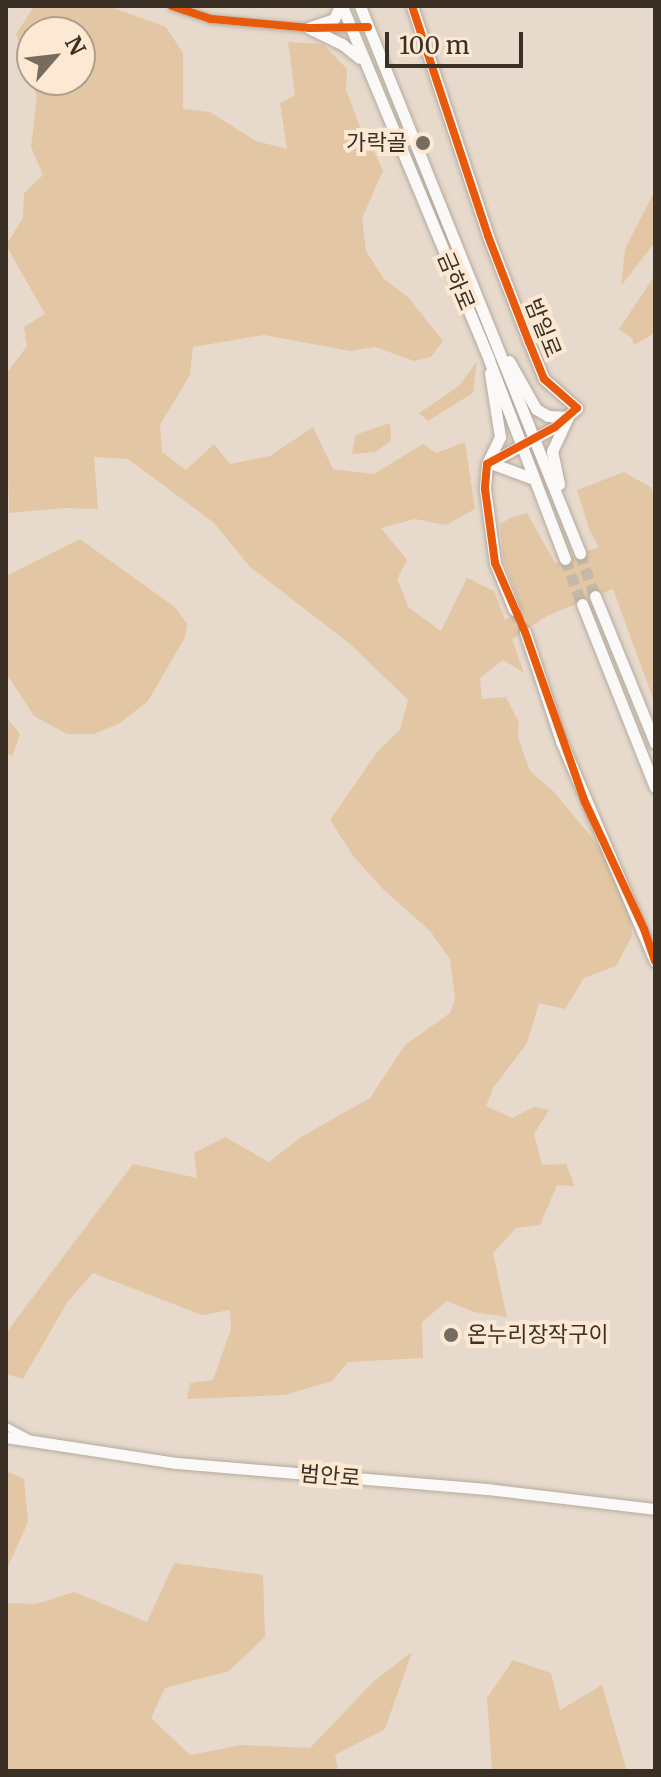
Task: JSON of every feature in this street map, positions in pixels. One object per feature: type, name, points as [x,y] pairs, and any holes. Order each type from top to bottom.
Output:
[{"type":"main road","points":[[309,28],[334,19],[341,6]]},
{"type":"main road","name":"금하로","points":[[341,6],[489,360],[565,559]]},
{"type":"main road","name":"금하로","points":[[360,6],[580,553]]},
{"type":"main road","name":"밤일로","points":[[412,6],[488,236],[544,379],[577,408],[568,417]]},
{"type":"main road","points":[[309,28],[347,47],[364,62]]},
{"type":"main road","points":[[501,351],[521,376],[536,409],[548,416],[568,417]]},
{"type":"main road","points":[[489,360],[500,437],[488,462],[485,489],[495,563],[514,610]]},
{"type":"main road","points":[[488,462],[568,417]]},
{"type":"main road","points":[[564,512],[552,451],[568,417]]},
{"type":"main road","points":[[488,462],[534,479]]},
{"type":"main road","points":[[595,596],[655,743]]},
{"type":"main road","points":[[582,604],[655,787]]},
{"type":"main road","points":[[525,632],[585,802],[644,929],[655,961]]},
{"type":"main road","name":"범안로","points":[[6,1437],[176,1463],[487,1489],[655,1509]]},
{"type":"street","points":[[172,6],[211,19],[309,28],[368,27]]},
{"type":"street","points":[[6,1426],[39,1444]]},
{"type":"shaded area","points":[[108,6],[166,27],[183,53],[183,109],[210,112],[256,141],[287,149],[280,103],[295,95],[288,42],[323,44],[347,69],[346,90],[360,127],[368,137],[383,171],[362,218],[366,251],[384,279],[408,297],[443,341],[431,357],[414,361],[375,347],[350,351],[264,335],[193,347],[190,375],[160,425],[162,452],[186,470],[214,444],[230,464],[270,456],[313,427],[333,469],[374,474],[423,444],[436,453],[465,442],[475,509],[446,525],[415,519],[381,528],[407,560],[397,579],[409,608],[441,631],[467,578],[494,591],[505,620],[522,611],[503,558],[500,524],[527,513],[555,563],[599,547],[590,531],[577,490],[624,472],[652,488],[655,508],[655,704],[613,589],[547,616],[512,639],[524,673],[503,660],[480,678],[482,699],[506,697],[519,723],[518,737],[530,771],[554,792],[603,851],[630,911],[632,936],[616,966],[584,978],[565,1009],[539,1003],[527,1043],[493,1088],[486,1106],[512,1118],[534,1107],[549,1110],[534,1134],[542,1165],[566,1164],[575,1186],[557,1185],[540,1225],[516,1228],[493,1253],[507,1317],[474,1312],[447,1301],[422,1322],[423,1358],[348,1362],[332,1381],[285,1395],[187,1399],[190,1383],[213,1380],[231,1329],[230,1310],[202,1315],[93,1273],[68,1301],[23,1379],[6,1374],[6,1333],[133,1164],[197,1178],[194,1153],[225,1137],[269,1162],[301,1137],[370,1098],[405,1045],[450,1013],[455,998],[450,959],[430,931],[383,889],[354,857],[330,820],[378,751],[400,730],[408,700],[349,643],[250,567],[213,522],[128,459],[94,457],[98,509],[64,508],[9,513],[6,374],[27,346],[24,327],[45,314],[6,245],[23,218],[24,193],[43,175],[31,147],[37,96],[96,96],[96,16],[28,16],[33,8]]},
{"type":"shaded area","points":[[655,190],[655,242],[621,286],[625,249]]},
{"type":"shaded area","points":[[655,275],[655,333],[634,345],[632,338],[619,329]]},
{"type":"shaded area","points":[[477,361],[473,393],[428,421],[419,413],[459,386]]},
{"type":"shaded area","points":[[390,423],[391,441],[375,452],[352,454],[355,435]]},
{"type":"shaded area","points":[[80,539],[175,607],[187,624],[185,637],[148,701],[120,723],[94,734],[67,734],[34,716],[6,673],[6,576]]},
{"type":"shaded area","points":[[6,717],[20,734],[12,757],[6,751]]},
{"type":"shaded area","points":[[6,1471],[24,1479],[28,1522],[6,1571]]},
{"type":"shaded area","points":[[174,1563],[263,1575],[265,1637],[229,1671],[165,1688],[151,1718],[190,1755],[242,1745],[310,1748],[374,1681],[412,1652],[385,1729],[335,1755],[338,1771],[6,1771],[6,1603],[36,1604],[74,1592],[147,1622]]},
{"type":"shaded area","points":[[513,1660],[551,1673],[560,1710],[602,1685],[627,1771],[492,1771],[487,1698]]},
{"type":"tunnel","points":[[580,553],[595,596]]},
{"type":"tunnel","points":[[565,559],[582,604]]},
{"type":"tunnel","points":[[514,610],[525,632]]},
{"type":"cycle path","points":[[172,6],[211,19],[309,28],[368,27]]},
{"type":"cycle path","points":[[412,6],[488,236],[544,379],[577,408],[555,427],[487,464],[485,489],[495,563],[525,632],[585,802],[644,929],[655,961]]},
{"type":"place","name":"가락골","points":[[423,143]]},
{"type":"place","name":"온누리장작구이","points":[[451,1335]]}]
